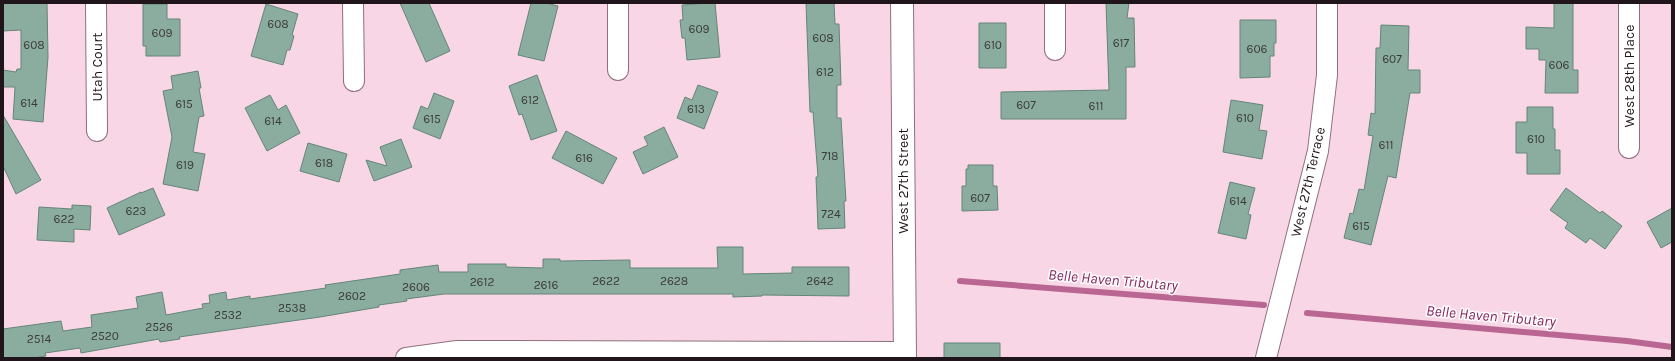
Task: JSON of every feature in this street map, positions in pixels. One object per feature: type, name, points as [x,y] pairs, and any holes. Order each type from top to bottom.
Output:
[{"type":"street","name":"Utah Court","points":[[96,3],[97,131]]},
{"type":"street","points":[[353,3],[354,81]]},
{"type":"street","points":[[618,3],[618,70]]},
{"type":"street","name":"West 27th Street","points":[[902,3],[905,355]]},
{"type":"street","points":[[1055,3],[1055,50]]},
{"type":"street","name":"West 27th Terrace","points":[[1266,358],[1318,151],[1327,75],[1327,3]]},
{"type":"street","name":"West 28th Place","points":[[1628,3],[1629,148]]},
{"type":"street","points":[[406,358],[457,351],[624,355],[905,355]]},
{"type":"building","points":[[3,3],[47,3],[48,57],[43,122],[13,119],[15,87],[3,87],[3,70],[16,72],[17,69],[21,69],[21,30],[3,31]]},
{"type":"building","points":[[400,3],[429,3],[450,51],[426,62]]},
{"type":"building","points":[[531,3],[546,3],[558,6],[544,61],[518,55]]},
{"type":"building","points":[[715,3],[720,57],[687,60],[685,38],[682,38],[680,20],[683,20],[682,5]]},
{"type":"building","points":[[806,3],[834,3],[835,24],[839,24],[841,85],[837,85],[837,118],[841,118],[846,201],[844,201],[845,228],[818,229],[816,177],[818,177],[813,112],[810,112]]},
{"type":"building","points":[[1106,3],[1129,3],[1127,18],[1134,18],[1135,67],[1126,67],[1126,119],[1001,119],[1001,92],[1109,90]]},
{"type":"building","points":[[1554,3],[1573,3],[1573,70],[1578,70],[1578,93],[1545,93],[1546,60],[1539,60],[1539,49],[1526,49],[1526,27],[1554,28]]},
{"type":"building","points":[[143,4],[167,4],[167,19],[180,19],[180,56],[146,56],[146,46],[143,46]]},
{"type":"building","points":[[266,4],[298,14],[292,35],[294,36],[290,50],[287,50],[283,65],[251,56]]},
{"type":"building","points":[[1240,20],[1276,20],[1276,43],[1274,43],[1274,56],[1270,56],[1270,77],[1240,78]]},
{"type":"building","points":[[979,23],[1006,23],[1006,68],[979,68]]},
{"type":"building","points":[[1381,25],[1409,26],[1408,70],[1420,70],[1420,93],[1410,93],[1396,178],[1388,176],[1371,245],[1344,238],[1350,213],[1353,214],[1359,189],[1364,190],[1373,136],[1368,135],[1371,113],[1375,114],[1376,48],[1380,48]]},
{"type":"building","points":[[198,71],[201,88],[199,88],[204,116],[199,117],[193,152],[205,154],[198,191],[163,184],[172,137],[163,91],[173,89],[171,76]]},
{"type":"building","points":[[537,75],[557,131],[531,140],[522,114],[519,115],[509,86]]},
{"type":"building","points":[[698,85],[718,92],[704,129],[677,118],[685,97],[692,100]]},
{"type":"building","points":[[434,93],[454,101],[440,139],[413,128],[421,106],[428,109]]},
{"type":"building","points":[[270,95],[278,110],[286,105],[300,133],[267,151],[245,108]]},
{"type":"building","points":[[1231,100],[1263,105],[1259,130],[1267,131],[1262,159],[1223,152]]},
{"type":"building","points":[[1527,107],[1553,107],[1555,150],[1560,150],[1560,174],[1527,174],[1527,153],[1516,153],[1516,122],[1527,122]]},
{"type":"building","points":[[3,115],[41,180],[16,194],[3,166]]},
{"type":"building","points":[[664,127],[678,157],[643,174],[633,152],[648,145],[644,137]]},
{"type":"building","points":[[566,131],[617,158],[603,184],[552,158]]},
{"type":"building","points":[[401,139],[412,167],[374,181],[366,160],[387,166],[380,147]]},
{"type":"building","points":[[308,143],[347,154],[339,182],[300,171]]},
{"type":"building","points":[[968,165],[993,165],[993,186],[997,186],[998,210],[962,211],[962,186],[966,186],[966,169],[968,169]]},
{"type":"building","points":[[1230,182],[1255,188],[1248,214],[1251,215],[1246,239],[1218,233]]},
{"type":"building","points":[[153,188],[165,215],[119,235],[107,208]]},
{"type":"building","points":[[1566,188],[1600,213],[1602,211],[1622,226],[1605,249],[1590,238],[1586,243],[1565,228],[1568,223],[1550,210]]},
{"type":"building","points":[[72,205],[91,206],[90,230],[74,229],[74,242],[37,240],[39,207],[72,209]]},
{"type":"building","points":[[1672,208],[1672,242],[1661,248],[1647,222]]},
{"type":"building","points":[[717,247],[743,247],[743,274],[792,273],[792,267],[849,267],[849,296],[762,295],[733,297],[733,294],[444,294],[406,299],[407,301],[379,305],[379,307],[320,317],[179,337],[180,339],[160,342],[159,339],[81,353],[80,348],[45,353],[46,356],[33,358],[3,358],[3,329],[61,321],[63,331],[92,327],[91,315],[138,308],[136,297],[162,292],[166,315],[203,308],[202,304],[210,303],[209,295],[226,292],[227,300],[250,296],[250,299],[326,288],[325,285],[400,274],[400,270],[438,265],[439,272],[468,272],[468,264],[506,264],[506,267],[543,268],[543,259],[560,259],[560,261],[630,260],[630,268],[718,268]]},
{"type":"building","points":[[944,343],[1000,343],[1000,358],[944,358]]},
{"type":"waterway","name":"Belle Haven Tributary","points":[[960,281],[1264,305]]},
{"type":"waterway","name":"Belle Haven Tributary","points":[[1307,313],[1627,341],[1672,347]]}]
